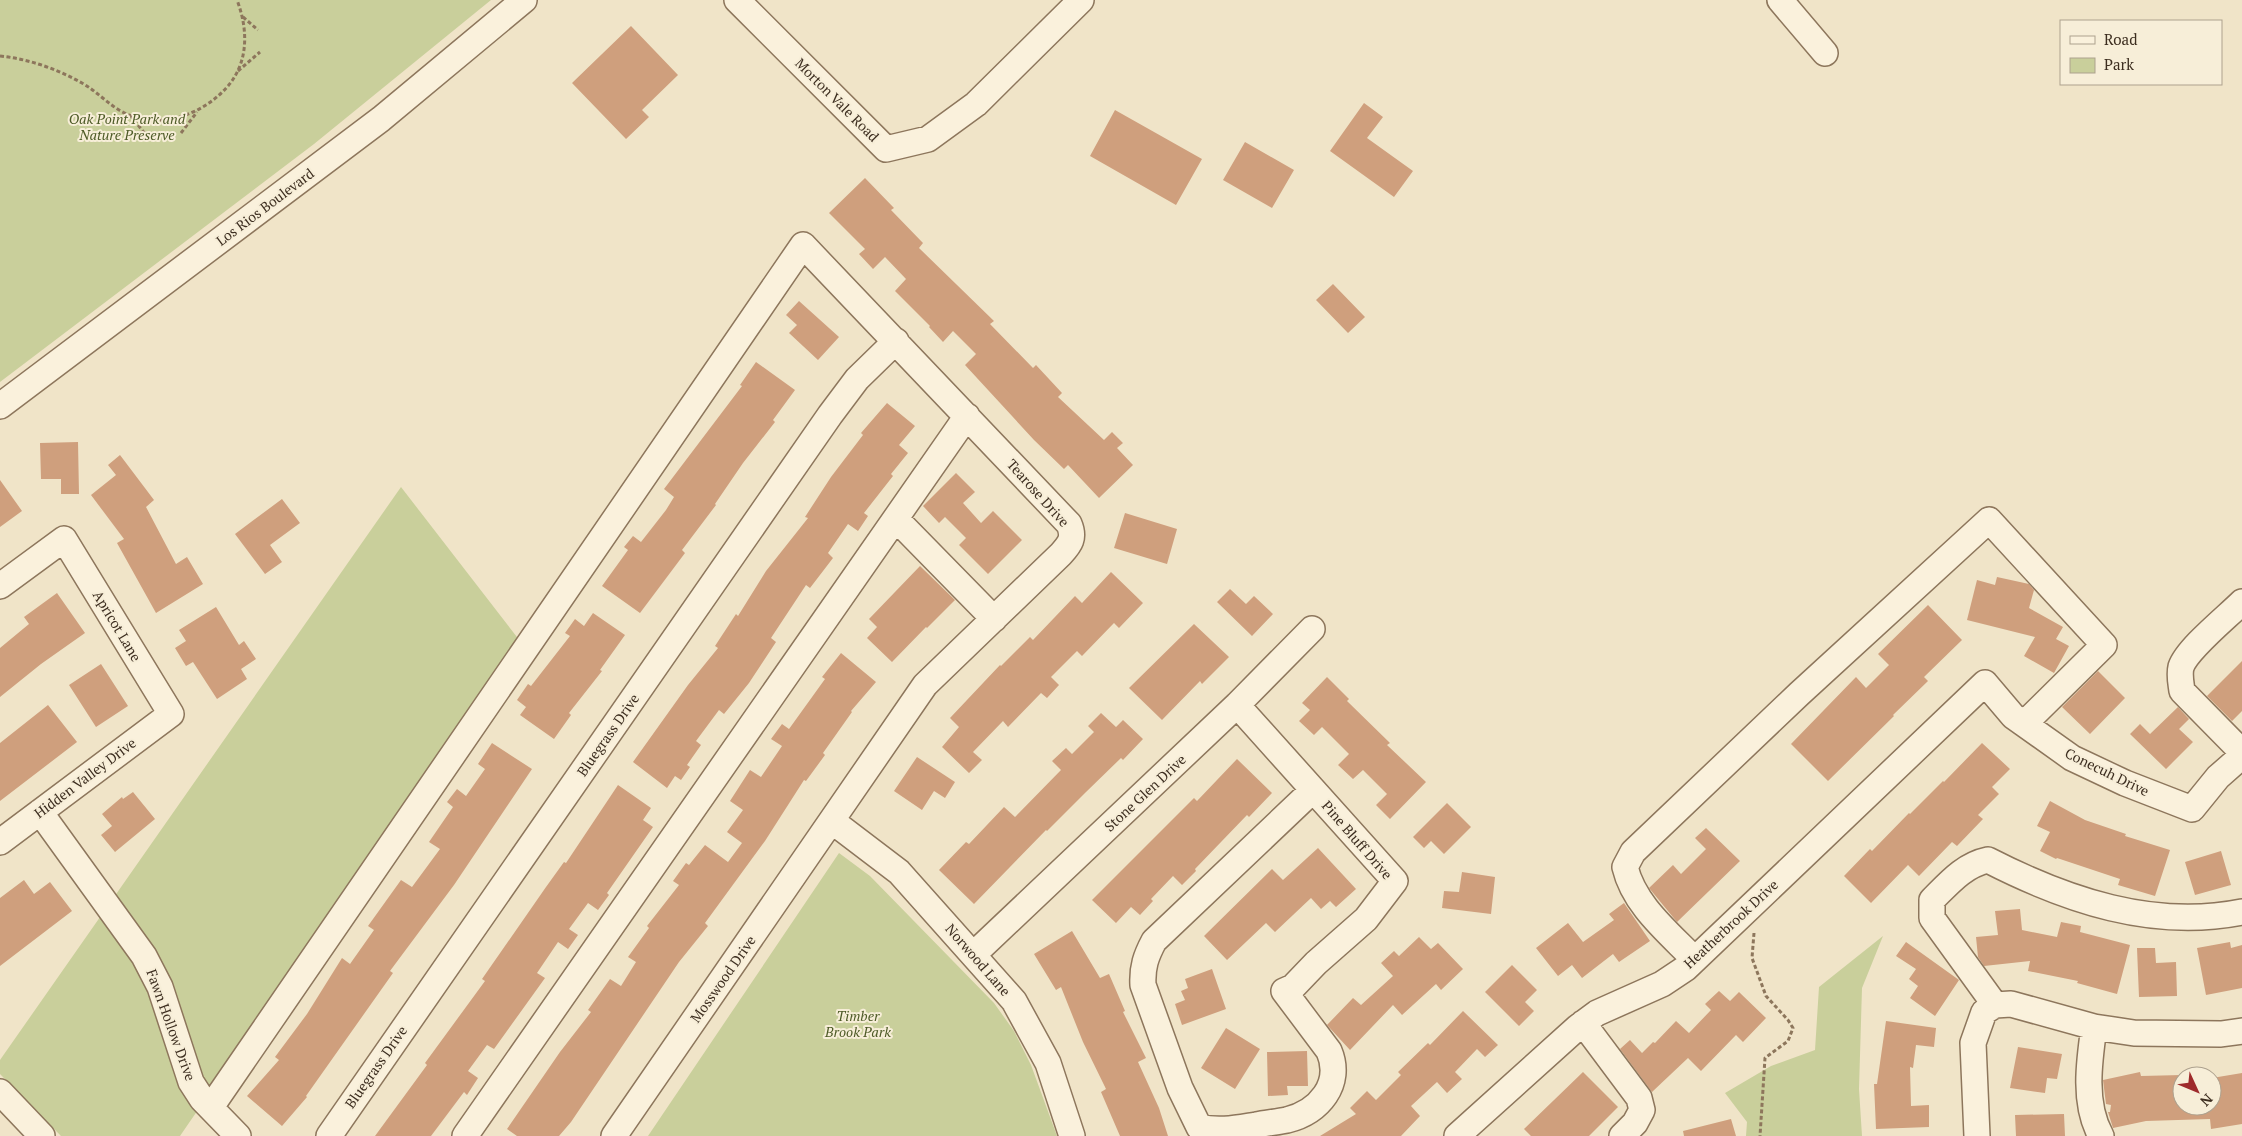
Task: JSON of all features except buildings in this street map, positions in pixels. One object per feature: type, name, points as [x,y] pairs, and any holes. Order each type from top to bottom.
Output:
[{"type":"street","name":"Los Rios Boulevard","points":[[0,406],[381,119],[524,0]]},
{"type":"street","name":"Morton Vale Road","points":[[737,0],[886,149],[928,139],[976,104],[1081,0]]},
{"type":"street","points":[[1780,0],[1825,53]]},
{"type":"street","name":"Tearose Drive","points":[[210,1107],[802,245],[896,341],[1069,524],[1072,530],[1070,544],[925,685],[832,821]]},
{"type":"street","name":"Bluegrass Drive","points":[[328,1136],[830,415],[857,379],[896,341]]},
{"type":"street","points":[[465,1136],[967,416]]},
{"type":"street","points":[[896,518],[994,618]]},
{"type":"street","points":[[1694,959],[1638,900],[1629,884],[1625,867],[1633,852],[1799,694],[1988,520],[2104,645],[2024,724]]},
{"type":"street","name":"Apricot Lane","points":[[0,586],[64,539],[171,714]]},
{"type":"street","points":[[2241,759],[2182,690],[2180,679],[2182,667],[2189,653],[2242,602]]},
{"type":"street","name":"Stone Glen Drive","points":[[974,954],[1237,705],[1312,629]]},
{"type":"street","name":"Conecuh Drive","points":[[1985,683],[2013,716],[2072,758],[2125,783],[2192,809],[2218,777],[2241,759]]},
{"type":"street","name":"Heatherbrook Drive","points":[[1457,1136],[1596,1013],[1662,984],[1686,968],[1985,683]]},
{"type":"street","name":"Pine Bluff Drive","points":[[1237,705],[1395,881],[1366,919],[1293,986],[1284,991],[1329,1051],[1334,1062],[1332,1086],[1326,1095],[1311,1108],[1289,1119],[1215,1131],[1199,1127],[1180,1088],[1143,985],[1145,958],[1154,941],[1313,790]]},
{"type":"street","name":"Hidden Valley Drive","points":[[0,842],[171,714]]},
{"type":"street","name":"Fawn Hollow Drive","points":[[40,812],[144,956],[160,987],[191,1082],[202,1099],[238,1136]]},
{"type":"street","name":"Norwood Lane","points":[[832,821],[899,872],[974,954],[1014,1002],[1048,1063],[1072,1136]]},
{"type":"street","name":"Mosswood Drive","points":[[614,1136],[832,821]]},
{"type":"street","points":[[1995,1005],[1932,918],[1932,900],[1960,872],[1975,862],[1988,860],[2067,896],[2127,912],[2185,918],[2242,912]]},
{"type":"street","points":[[1977,1136],[1973,1043],[1984,1012],[1995,1005],[2011,1004],[2094,1027],[2134,1033],[2221,1034],[2242,1031]]},
{"type":"street","points":[[1583,1023],[1639,1098],[1642,1110],[1635,1123],[1622,1136]]},
{"type":"street","points":[[2094,1027],[2088,1073],[2094,1124],[2101,1136]]},
{"type":"street","points":[[0,1092],[42,1136]]},
{"type":"path","points":[[237,0],[243,16],[245,39],[243,56],[238,71]]},
{"type":"path","points":[[243,16],[258,30]]},
{"type":"path","points":[[130,115],[166,120],[188,116],[199,110],[223,91],[238,71],[260,52]]},
{"type":"path","points":[[0,56],[24,60],[67,75],[89,87],[130,115],[146,135]]},
{"type":"path","points":[[181,133],[199,110]]},
{"type":"path","points":[[1754,929],[1752,958],[1766,996],[1793,1028],[1788,1041],[1765,1058],[1760,1136]]},
{"type":"green space","name":"Oak Point Park and Nature Preserve","points":[[0,0],[491,0],[314,144],[0,382]]},
{"type":"green space","points":[[401,487],[520,641],[180,1136],[61,1136],[0,1074],[0,1060]]},
{"type":"green space","name":"Timber Brook Park","points":[[839,853],[870,876],[994,1003],[1014,1031],[1031,1065],[1057,1136],[648,1136]]},
{"type":"green space","points":[[1883,936],[1862,988],[1859,1089],[1862,1136],[1746,1136],[1747,1122],[1725,1093],[1771,1066],[1815,1050],[1819,987]]}]
